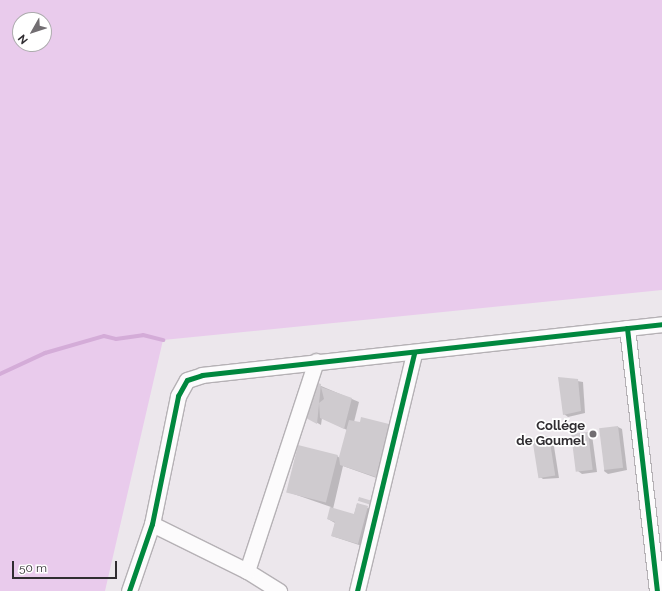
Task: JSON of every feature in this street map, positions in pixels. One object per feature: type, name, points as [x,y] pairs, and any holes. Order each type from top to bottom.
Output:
[{"type":"street","points":[[129,591],[152,524],[178,396],[187,380],[202,375],[316,361],[414,353],[662,324]]},
{"type":"street","points":[[627,328],[657,535],[657,591]]},
{"type":"street","points":[[356,591],[414,353]]},
{"type":"street","points":[[247,572],[316,361]]},
{"type":"street","points":[[152,524],[247,572],[279,591]]},
{"type":"shaded area","points":[[0,0],[662,0],[662,290],[163,340],[105,591],[0,591]]},
{"type":"building","points":[[558,377],[578,379],[581,411],[563,415]]},
{"type":"building","points":[[314,382],[321,384],[317,424],[306,418]]},
{"type":"building","points":[[321,387],[352,398],[344,429],[320,418],[319,403],[324,399]]},
{"type":"building","points":[[361,417],[393,425],[379,478],[340,465],[339,457],[349,420],[360,422]]},
{"type":"building","points":[[618,426],[623,468],[604,470],[599,428]]},
{"type":"building","points":[[588,432],[593,470],[576,472],[571,434]]},
{"type":"building","points":[[549,436],[555,476],[538,478],[532,439]]},
{"type":"building","points":[[298,445],[338,455],[326,502],[286,493]]},
{"type":"building","points":[[359,497],[372,501],[371,505],[358,501]]},
{"type":"building","points":[[357,503],[368,506],[358,544],[331,536],[335,522],[327,519],[330,507],[354,514]]},
{"type":"waterway","points":[[0,374],[45,353],[104,336],[116,339],[143,335],[163,340]]},
{"type":"cycle path","points":[[129,591],[152,524],[178,396],[187,380],[202,375],[662,324]]},
{"type":"cycle path","points":[[627,328],[657,591]]},
{"type":"cycle path","points":[[357,591],[414,353]]},
{"type":"place","name":"Collége de Goumel","points":[[593,434]]}]
